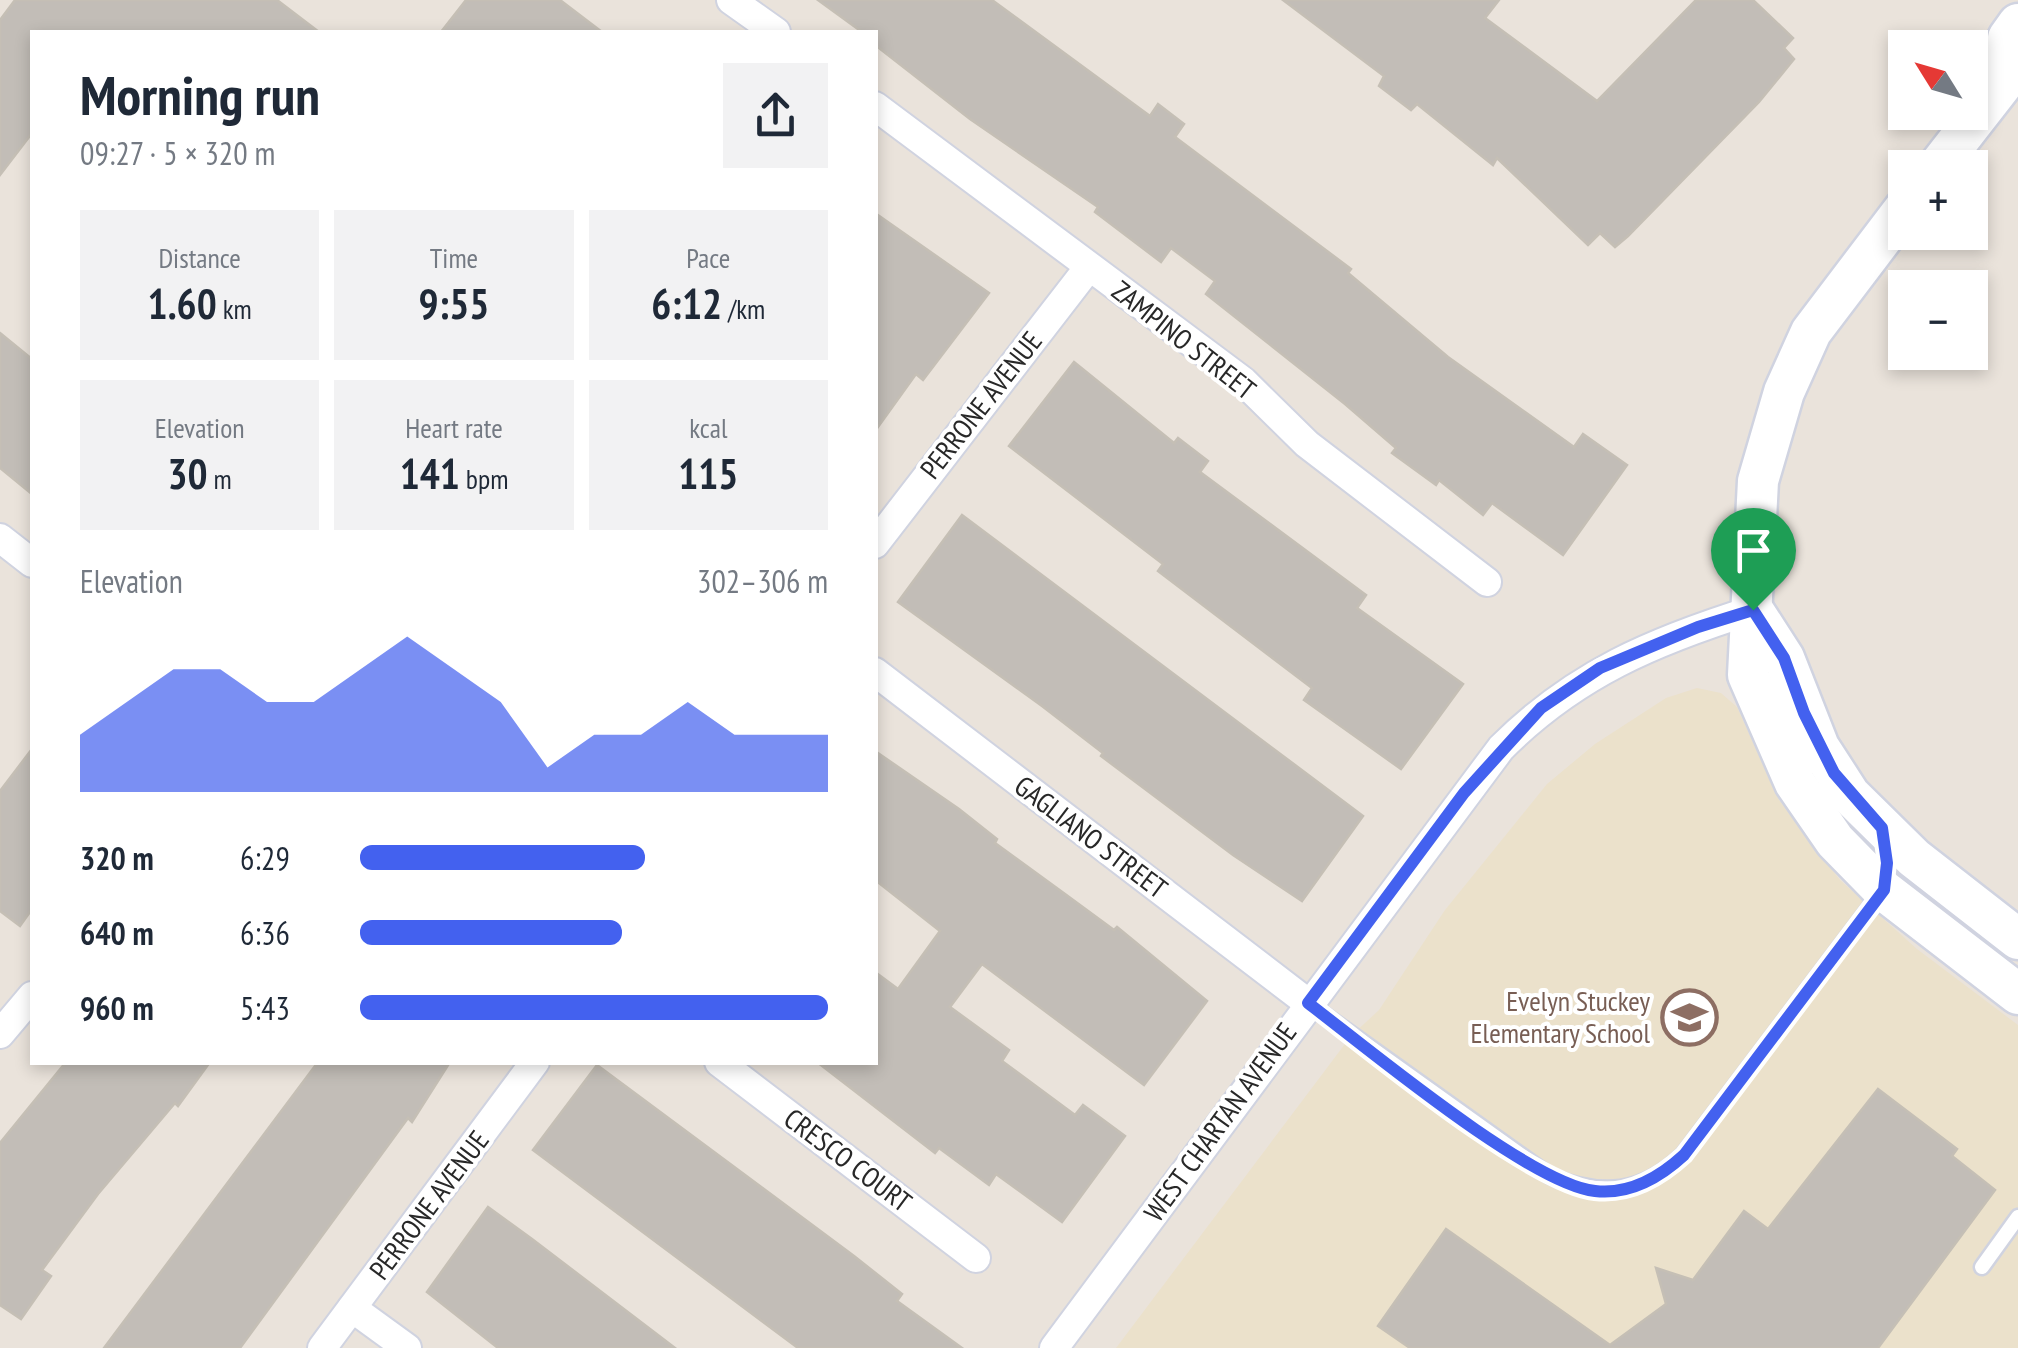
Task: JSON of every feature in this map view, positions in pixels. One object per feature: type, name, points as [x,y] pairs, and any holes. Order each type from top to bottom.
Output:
[{"type":"street","points":[[741,16],[772,30]]},
{"type":"street","points":[[1952,150],[2011,80],[2008,38],[2018,24]]},
{"type":"street","name":"ZAMPINO STREET","points":[[878,108],[1242,381],[1307,444],[1488,582]]},
{"type":"street","points":[[1888,231],[1812,332],[1784,392],[1758,481],[1748,675],[1776,748],[1816,817],[1884,890],[2018,994]]},
{"type":"street","name":"PERRONE AVENUE","points":[[878,540],[1089,266]]},
{"type":"street","points":[[0,538],[30,561]]},
{"type":"street","points":[[1753,610],[1784,658],[1811,730],[1834,773],[1882,828],[2018,938]]},
{"type":"street","name":"WEST CHARTAN AVENUE","points":[[1054,1348],[1464,793],[1541,708],[1600,668],[1698,627],[1753,610]]},
{"type":"street","name":"GAGLIANO STREET","points":[[878,674],[1308,1003]]},
{"type":"street","points":[[0,1034],[30,998]]},
{"type":"street","name":"PERRONE AVENUE","points":[[322,1348],[533,1065]]},
{"type":"street","name":"CRESCO COURT","points":[[723,1065],[976,1258]]},
{"type":"street","points":[[352,1308],[407,1348]]},
{"type":"lane","points":[[1308,1003],[1471,1124],[1550,1176],[1577,1187],[1614,1190],[1648,1182],[1684,1155],[1884,890],[1887,863],[1882,828]]},
{"type":"lane","points":[[1982,1267],[2018,1217]]},
{"type":"shaded area","name":"Evelyn Stuckey Elementary School","points":[[1697,688],[1721,693],[1737,707],[1779,800],[1840,880],[1917,949],[2018,1025],[2018,1348],[1116,1348],[1351,1036],[1379,1010],[1445,910],[1547,784],[1595,744],[1666,698]]},
{"type":"building","points":[[15,0],[277,0],[316,30],[30,30],[30,136],[0,175],[0,20]]},
{"type":"building","points":[[466,0],[560,0],[599,30],[443,30]]},
{"type":"building","points":[[818,0],[992,0],[1150,116],[1158,104],[1184,124],[1175,137],[1351,269],[1348,273],[1448,357],[1574,447],[1583,434],[1627,465],[1563,555],[1492,503],[1483,515],[1439,480],[1436,485],[1392,453],[1396,448],[1345,404],[1206,294],[1215,281],[1171,248],[1161,262],[1095,212],[1098,207],[970,119],[878,47],[878,30],[859,30]]},
{"type":"building","points":[[1283,0],[1499,0],[1485,18],[1597,101],[1696,0],[1753,0],[1793,38],[1784,48],[1794,59],[1759,102],[1628,236],[1615,247],[1600,233],[1588,245],[1497,158],[1493,165],[1417,104],[1411,110],[1379,86],[1384,76]]},
{"type":"building","points":[[878,215],[989,293],[923,380],[916,374],[878,427]]},
{"type":"building","points":[[0,333],[30,357],[30,492],[0,468]]},
{"type":"building","points":[[1074,362],[1174,443],[1178,438],[1208,461],[1200,472],[1366,595],[1357,608],[1463,684],[1401,769],[1304,700],[1312,688],[1158,571],[1163,564],[1009,446]]},
{"type":"building","points":[[962,515],[1363,816],[1302,901],[1233,855],[1101,756],[1103,753],[1042,706],[898,602]]},
{"type":"building","points":[[30,752],[30,912],[20,926],[0,911],[0,791]]},
{"type":"building","points":[[878,753],[959,809],[997,839],[995,843],[1114,930],[1117,927],[1207,1001],[1144,1085],[982,964],[950,1007],[1009,1050],[1002,1061],[1075,1115],[1083,1105],[1125,1136],[1062,1222],[996,1174],[989,1185],[939,1148],[935,1153],[821,1065],[878,1065],[878,974],[898,989],[940,931],[878,882]]},
{"type":"building","points":[[64,1065],[208,1065],[178,1106],[175,1103],[98,1194],[42,1270],[51,1276],[21,1319],[0,1305],[0,1143]]},
{"type":"building","points":[[316,1065],[448,1065],[412,1122],[408,1118],[240,1348],[104,1348]]},
{"type":"building","points":[[597,1065],[854,1256],[902,1294],[897,1301],[962,1348],[798,1348],[533,1150]]},
{"type":"building","points":[[1878,1089],[1957,1149],[1952,1156],[1995,1190],[1878,1348],[1410,1348],[1378,1326],[1446,1229],[1610,1345],[1666,1304],[1656,1268],[1693,1280],[1744,1211],[1768,1229]]},
{"type":"building","points":[[488,1207],[675,1348],[498,1348],[427,1292]]},
{"type":"place","name":"Evelyn Stuckey Elementary School","points":[[1689,1017]]},
{"type":"route","points":[[1753,610],[1784,658],[1818,747],[1850,795],[1882,828],[1887,863],[1884,890],[1684,1155],[1666,1171],[1631,1188],[1596,1192],[1577,1187],[1550,1176],[1471,1124],[1308,1003],[1464,793],[1541,708],[1600,668],[1698,627],[1753,610]]}]
